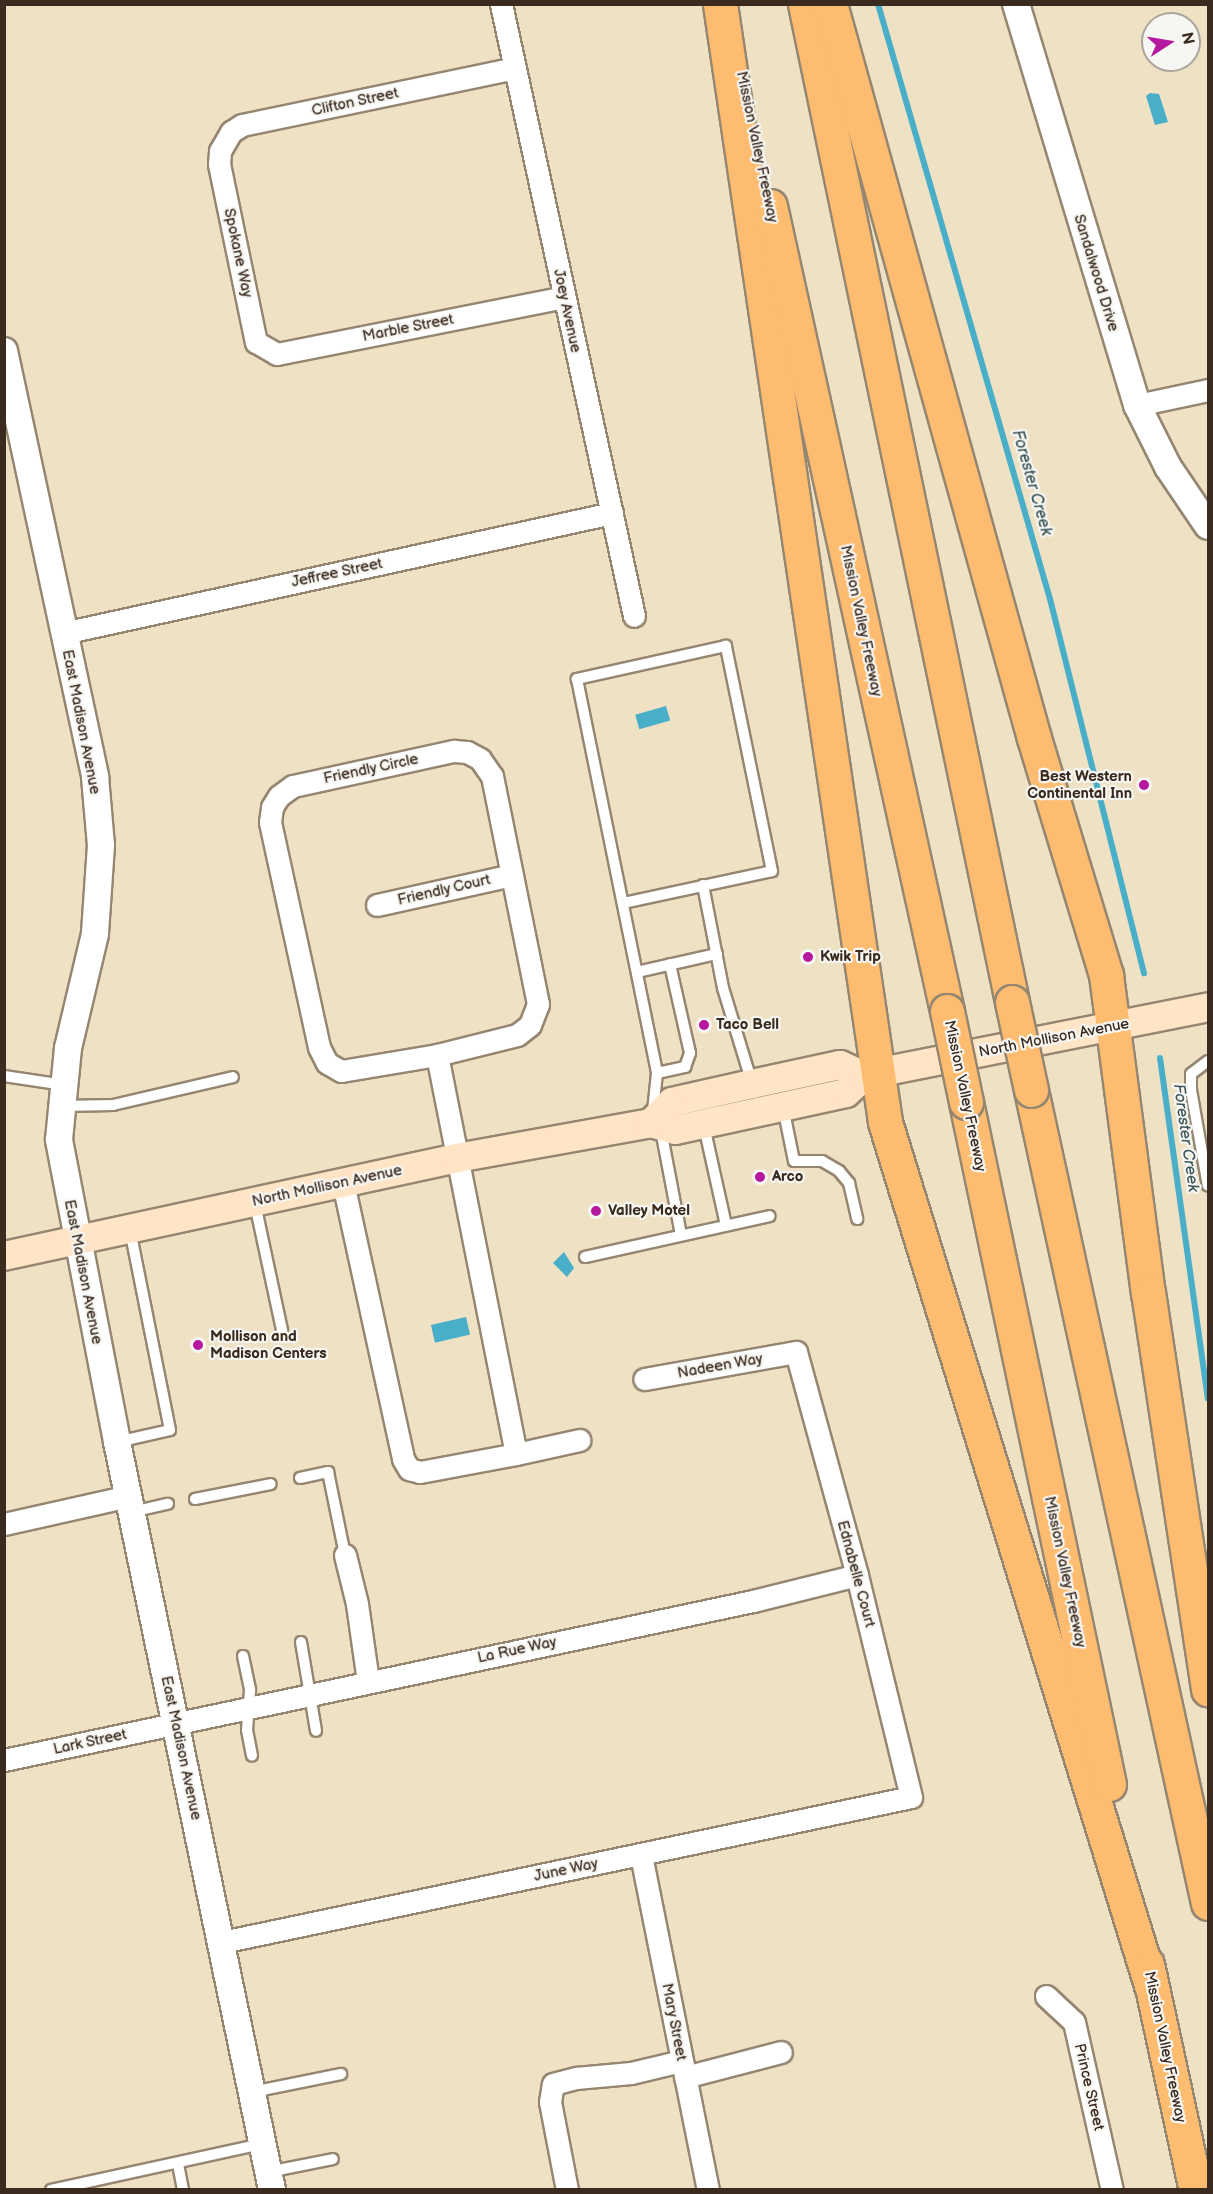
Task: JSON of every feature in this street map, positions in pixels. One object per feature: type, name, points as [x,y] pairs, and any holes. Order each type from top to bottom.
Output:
[{"type":"highway","points":[[720,4],[870,1074],[1151,1985]]},
{"type":"highway","name":"Mission Valley Freeway","points":[[726,4],[947,1011],[1196,2190]]},
{"type":"highway","points":[[805,4],[1012,1002],[1209,1903]]},
{"type":"highway","points":[[830,4],[1034,738],[1106,975],[1148,1292],[1209,1689]]},
{"type":"main road","name":"North Mollison Avenue","points":[[4,1256],[456,1158],[656,1124],[675,1130],[704,1124],[846,1093],[870,1074],[1209,1006]]},
{"type":"main road","points":[[656,1124],[672,1102],[840,1065],[870,1074]]},
{"type":"main road","points":[[704,1124],[704,1114],[736,1100],[747,1085]]},
{"type":"street","name":"Joey Avenue","points":[[501,4],[634,616]]},
{"type":"street","name":"Sandalwood Drive","points":[[1016,4],[1137,405],[1168,467],[1209,526]]},
{"type":"street","name":"Clifton Street","points":[[219,164],[220,151],[231,132],[242,125],[515,68]]},
{"type":"street","name":"Spokane Way","points":[[219,164],[256,342]]},
{"type":"street","name":"Marble Street","points":[[256,342],[277,354],[564,297]]},
{"type":"street","name":"East Madison Avenue","points":[[4,351],[95,777],[101,845],[95,934],[68,1048],[59,1140],[76,1239],[117,1442],[270,2181]]},
{"type":"street","points":[[1137,405],[1209,390]]},
{"type":"street","name":"Jeffree Street","points":[[63,633],[612,513]]},
{"type":"street","name":"Friendly Circle","points":[[454,751],[468,752],[480,759],[492,776],[512,875],[538,1004],[530,1025],[517,1035],[359,1071],[340,1071],[327,1063],[319,1047],[270,822],[272,807],[293,786],[454,751]]},
{"type":"street","name":"Friendly Court","points":[[377,905],[512,875]]},
{"type":"street","points":[[437,1055],[516,1454]]},
{"type":"street","points":[[343,1183],[400,1448],[409,1469],[420,1472],[579,1440]]},
{"type":"street","name":"Nadeen Way","points":[[644,1379],[796,1352]]},
{"type":"street","name":"Ednabelle Court","points":[[796,1352],[857,1575],[911,1797]]},
{"type":"street","points":[[4,1524],[130,1504]]},
{"type":"street","points":[[345,1555],[357,1604],[368,1681]]},
{"type":"street","name":"La Rue Way","points":[[176,1725],[248,1706],[753,1601],[857,1575]]},
{"type":"street","name":"Lark Street","points":[[4,1760],[176,1725]]},
{"type":"street","name":"June Way","points":[[222,1942],[911,1797]]},
{"type":"street","name":"Mary Street","points":[[641,1855],[708,2190]]},
{"type":"street","name":"Prince Street","points":[[1046,1996],[1074,2022],[1112,2190]]},
{"type":"street","points":[[567,2190],[550,2102],[553,2084],[576,2078],[683,2069],[781,2052]]},
{"type":"lane","points":[[623,903],[772,871],[726,646],[577,679],[657,1073],[656,1124],[681,1236]]},
{"type":"lane","points":[[703,885],[747,1085]]},
{"type":"lane","points":[[637,972],[717,954]]},
{"type":"lane","points":[[657,1073],[685,1067],[690,1061],[670,964]]},
{"type":"lane","points":[[1209,1061],[1195,1068],[1191,1080],[1209,1186]]},
{"type":"lane","points":[[4,1076],[64,1096],[113,1105],[233,1077]]},
{"type":"lane","points":[[783,1106],[794,1161],[822,1161],[838,1171],[849,1183],[857,1219]]},
{"type":"lane","points":[[704,1124],[726,1226]]},
{"type":"lane","points":[[254,1201],[282,1330]]},
{"type":"lane","points":[[585,1257],[770,1216]]},
{"type":"lane","points":[[117,1442],[170,1430],[130,1229]]},
{"type":"lane","points":[[300,1478],[328,1472],[345,1555]]},
{"type":"lane","points":[[195,1499],[270,1484]]},
{"type":"lane","points":[[130,1504],[168,1504]]},
{"type":"lane","points":[[301,1642],[316,1731]]},
{"type":"lane","points":[[243,1656],[250,1690],[247,1730],[252,1756]]},
{"type":"lane","points":[[252,2092],[341,2074]]},
{"type":"lane","points":[[51,2190],[262,2144]]},
{"type":"lane","points":[[270,2181],[333,2158]]},
{"type":"lane","points":[[178,2164],[183,2190]]},
{"type":"water","points":[[1150,93],[1159,94],[1168,122],[1155,125],[1146,96]]},
{"type":"water","points":[[666,706],[670,720],[639,729],[635,715]]},
{"type":"water","points":[[564,1252],[574,1268],[567,1277],[553,1263]]},
{"type":"water","points":[[466,1317],[470,1335],[435,1343],[431,1325]]},
{"type":"waterway","name":"Forester Creek","points":[[878,4],[1050,599],[1144,973]]},
{"type":"waterway","name":"Forester Creek","points":[[1160,1058],[1208,1399]]},
{"type":"place","name":"Best Western Continental Inn","points":[[1144,785]]},
{"type":"place","name":"Kwik Trip","points":[[808,957]]},
{"type":"place","name":"Taco Bell","points":[[704,1025]]},
{"type":"place","name":"Arco","points":[[760,1177]]},
{"type":"place","name":"Valley Motel","points":[[596,1211]]},
{"type":"place","name":"Mollison and Madison Centers","points":[[198,1345]]}]
